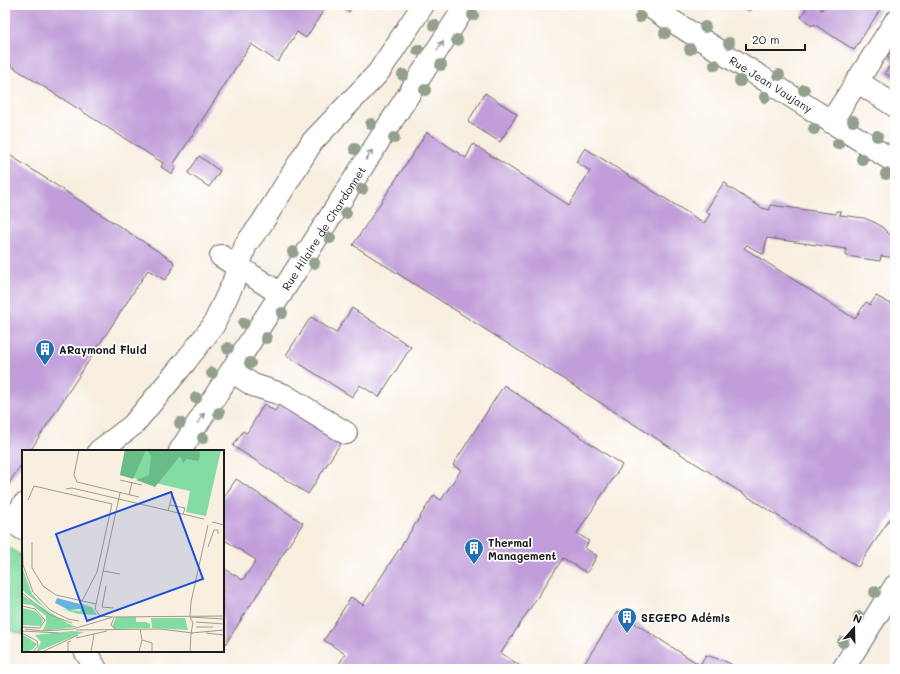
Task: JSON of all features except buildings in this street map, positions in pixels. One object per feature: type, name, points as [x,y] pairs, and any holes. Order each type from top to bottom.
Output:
[{"type":"street","points":[[100,450],[133,425],[213,326],[233,283],[246,244],[262,223],[312,142],[378,73],[423,5]]},
{"type":"street","name":"Rue Hilaire de Chardonnet","points":[[181,450],[466,5]]},
{"type":"street","name":"Rue Jean Vaujany","points":[[647,5],[895,162]]},
{"type":"street","points":[[831,122],[895,22]]},
{"type":"street","points":[[857,81],[895,106]]},
{"type":"street","points":[[221,256],[281,294]]},
{"type":"street","points":[[232,371],[253,385],[284,395],[346,433]]},
{"type":"street","points":[[842,669],[895,586]]},
{"type":"street","points":[[86,652],[96,669]]},
{"type":"green space","points":[[5,545],[22,556],[22,635],[5,628]]},
{"type":"place","name":"ARaymond Fluid","points":[[45,366]]},
{"type":"place","name":"Thermal Management","points":[[474,565]]},
{"type":"place","name":"SEGEPO Adémis","points":[[627,634]]}]
